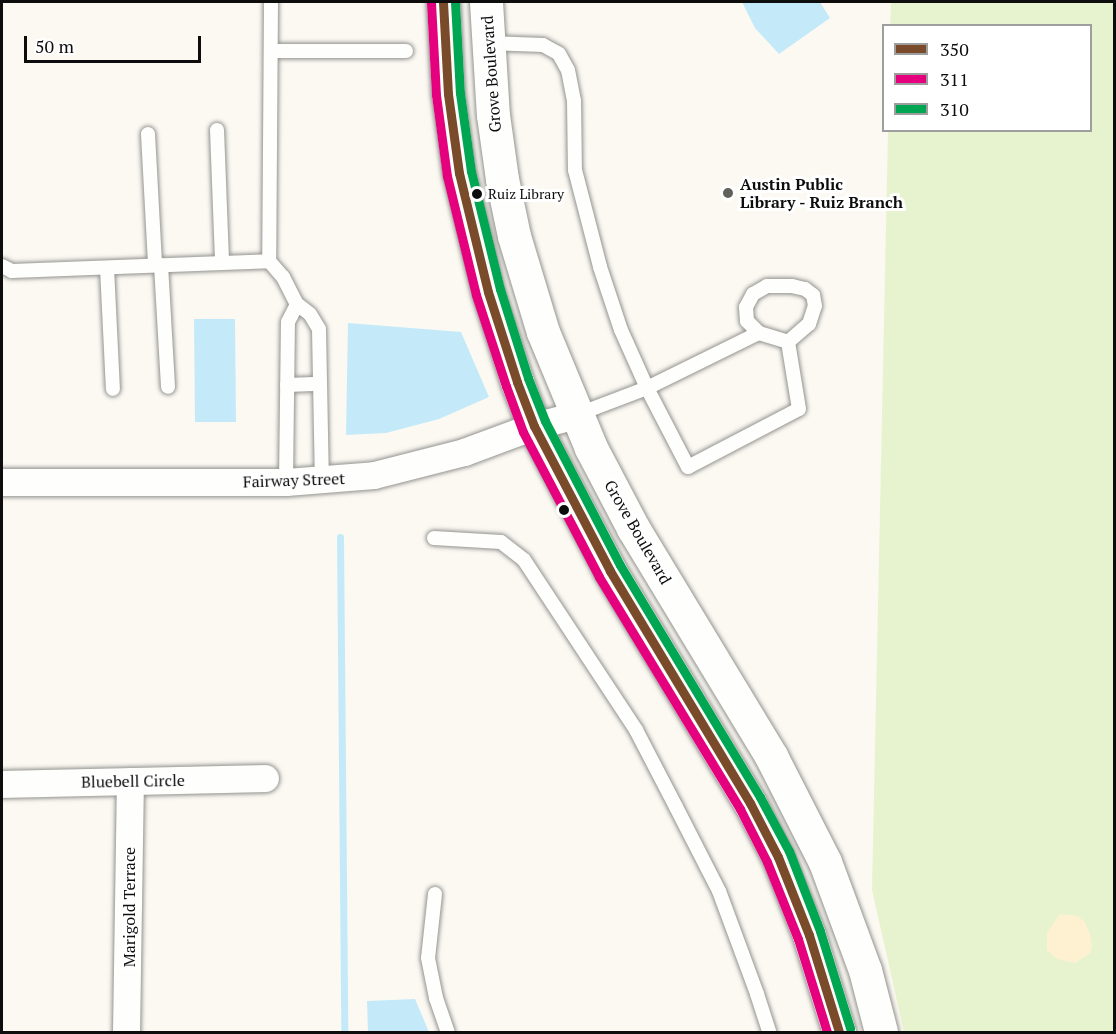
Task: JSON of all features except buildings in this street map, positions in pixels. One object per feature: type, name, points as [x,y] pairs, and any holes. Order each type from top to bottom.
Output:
[{"type":"street","points":[[443,2],[448,94],[459,173],[494,313],[534,426],[610,571],[750,802],[778,857],[809,935],[839,1032]]},
{"type":"street","name":"Grove Boulevard","points":[[486,2],[493,115],[514,236],[543,332],[576,415],[633,528],[799,808],[844,909],[865,970],[881,1032]]},
{"type":"street","name":"Fairway Street","points":[[2,482],[286,482],[322,481],[374,475],[416,466],[534,426],[576,415]]},
{"type":"street","name":"Bluebell Circle","points":[[2,784],[266,778]]},
{"type":"street","name":"Marigold Terrace","points":[[126,1032],[130,781]]},
{"type":"lane","points":[[271,2],[269,261],[284,277],[297,304],[310,314],[319,329],[322,481]]},
{"type":"lane","points":[[488,43],[543,45],[559,54],[568,70],[574,101],[575,170],[600,267],[618,319],[647,388],[688,467],[799,409],[788,342]]},
{"type":"lane","points":[[271,51],[406,51]]},
{"type":"lane","points":[[217,130],[222,263]]},
{"type":"lane","points":[[148,134],[168,387]]},
{"type":"lane","points":[[2,266],[12,271],[269,261]]},
{"type":"lane","points":[[107,268],[113,388]]},
{"type":"lane","points":[[767,286],[805,289],[813,294],[815,306],[809,324],[788,342],[759,333],[747,321],[746,307],[753,294],[767,286]]},
{"type":"lane","points":[[286,482],[288,322],[297,304]]},
{"type":"lane","points":[[576,415],[647,388],[759,333]]},
{"type":"lane","points":[[287,386],[320,384]]},
{"type":"lane","points":[[434,538],[501,542],[524,560],[636,730],[676,807],[718,891],[769,1032]]},
{"type":"lane","points":[[435,894],[428,958],[436,998],[448,1032]]},
{"type":"green space","points":[[891,2],[1114,2],[1114,1032],[904,1032],[872,890],[888,132],[1092,132],[1092,24],[890,24]]},
{"type":"sand","points":[[1060,914],[1077,916],[1085,922],[1090,934],[1092,947],[1090,953],[1075,963],[1057,959],[1047,950],[1047,933]]},
{"type":"water","points":[[742,2],[820,2],[830,18],[779,54],[755,28]]},
{"type":"water","points":[[194,319],[235,319],[236,422],[195,422]]},
{"type":"water","points":[[348,323],[461,332],[489,397],[439,419],[386,433],[346,435]]},
{"type":"water","points":[[415,999],[429,1032],[368,1032],[367,1001]]},
{"type":"waterway","points":[[340,537],[344,1032]]},
{"type":"transit line","name":"350","points":[[443,2],[448,94],[459,173],[488,292],[517,382],[534,426],[610,571],[750,803],[778,857],[809,935],[839,1032]]},
{"type":"transit line","name":"310","points":[[455,2],[460,93],[471,171],[500,289],[528,378],[545,421],[620,565],[760,797],[789,851],[820,931],[850,1028]]},
{"type":"transit line","name":"311","points":[[431,3],[436,95],[447,176],[476,295],[523,432],[599,577],[740,809],[767,862],[798,939],[827,1032]]},
{"type":"place","name":"Austin Public Library - Ruiz Branch","points":[[728,193]]},
{"type":"place","name":"Ruiz Library","points":[[477,194]]}]
